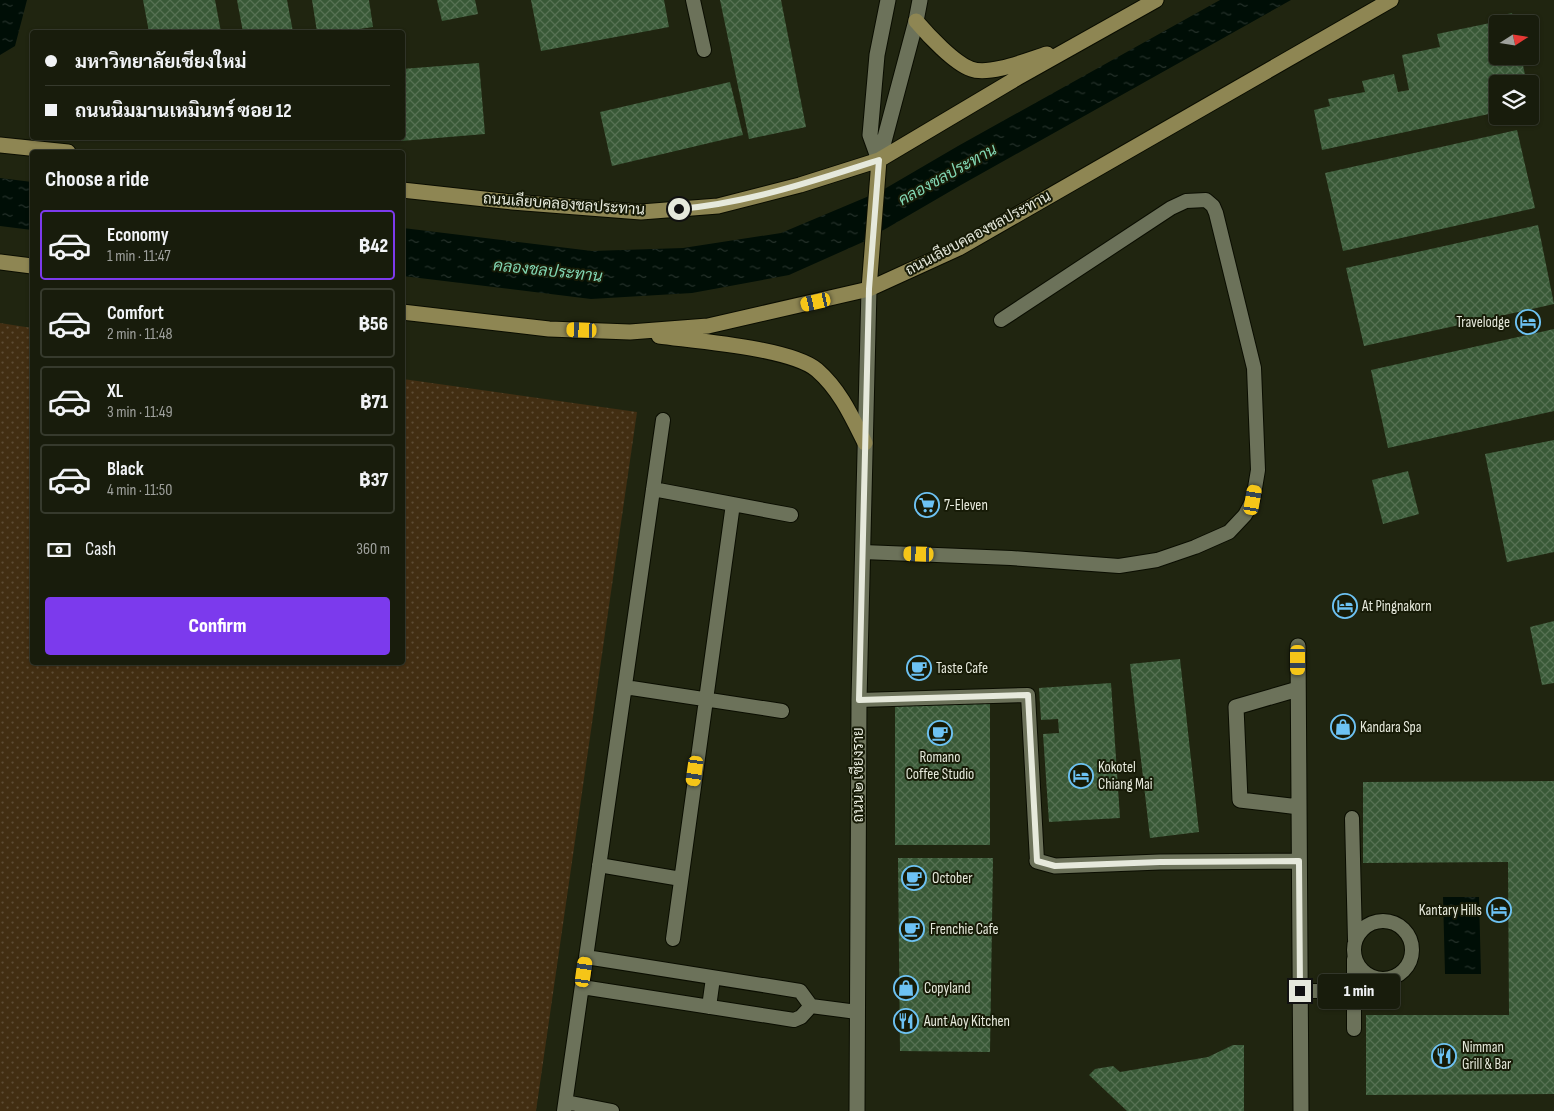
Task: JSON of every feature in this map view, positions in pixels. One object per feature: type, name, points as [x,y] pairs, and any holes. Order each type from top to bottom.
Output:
[{"type":"main road","name":"ถนนเลียบคลองชลประทาน","points":[[405,190],[512,202],[641,212],[718,206],[879,166],[1072,47],[1156,0]]},
{"type":"main road","name":"ถนนเลียบคลองชลประทาน","points":[[405,312],[549,330],[630,332],[708,326],[869,289],[958,248],[1391,0]]},
{"type":"main road","points":[[916,21],[935,43],[972,69],[993,70],[1072,47]]},
{"type":"main road","points":[[0,145],[49,150]]},
{"type":"main road","points":[[869,289],[879,166]]},
{"type":"main road","points":[[0,262],[30,266]]},
{"type":"main road","points":[[630,332],[781,354],[816,369],[840,394],[865,444]]},
{"type":"street","points":[[879,166],[870,135],[877,55],[888,0]]},
{"type":"street","points":[[879,166],[920,0]]},
{"type":"street","name":"ถนน ๒ เชียงราย","points":[[857,1111],[859,700],[869,289]]},
{"type":"street","points":[[1298,646],[1301,1111]]},
{"type":"street","points":[[1298,689],[1236,707],[1240,800],[1299,807]]},
{"type":"street","points":[[1037,861],[1055,866],[1160,862],[1299,861]]},
{"type":"lane","points":[[693,0],[704,50]]},
{"type":"lane","points":[[863,552],[1012,558],[1119,566],[1157,560],[1195,547],[1229,532],[1245,515],[1253,500],[1258,470],[1254,368],[1216,213],[1213,206],[1206,200],[1186,201],[1171,208],[1000,320]]},
{"type":"lane","points":[[612,1111],[565,1107],[663,420]]},
{"type":"lane","points":[[653,489],[791,515]]},
{"type":"lane","points":[[673,939],[704,699],[733,504]]},
{"type":"lane","points":[[625,687],[782,711]]},
{"type":"lane","points":[[859,700],[1028,695],[1037,861]]},
{"type":"lane","points":[[1352,818],[1356,940],[1354,958],[1354,1029]]},
{"type":"lane","points":[[599,865],[681,879]]},
{"type":"lane","points":[[1354,958],[1364,973],[1381,980],[1390,980],[1405,971],[1412,954],[1408,936],[1395,923],[1386,921],[1367,925],[1356,940]]},
{"type":"lane","points":[[586,957],[800,991],[810,1006],[857,1012]]},
{"type":"lane","points":[[709,1007],[713,978]]},
{"type":"lane","points":[[582,987],[794,1020],[801,1017],[810,1006]]},
{"type":"lane","points":[[1300,991],[1355,991]]},
{"type":"shaded area","points":[[0,323],[30,328],[30,665],[405,665],[405,379],[637,412],[536,1111],[0,1111]]},
{"type":"water","points":[[0,0],[27,0],[15,46],[0,55]]},
{"type":"water","name":"คลองชลประทาน","points":[[1220,0],[1291,0],[863,242],[789,275],[692,293],[591,299],[405,276],[405,228],[592,251],[683,248],[781,233],[881,191]]},
{"type":"water","points":[[0,178],[30,182],[30,230],[0,226]]},
{"type":"water","points":[[1443,897],[1479,897],[1481,974],[1445,974]]},
{"type":"building","points":[[143,0],[215,0],[221,30],[149,30]]},
{"type":"building","points":[[237,0],[287,0],[293,30],[243,30]]},
{"type":"building","points":[[312,0],[369,0],[373,27],[352,30],[317,30]]},
{"type":"building","points":[[437,0],[475,0],[478,14],[442,21]]},
{"type":"building","points":[[531,0],[664,0],[669,27],[541,51]]},
{"type":"building","points":[[720,0],[781,0],[806,127],[749,139]]},
{"type":"building","points":[[1489,23],[1489,65],[1523,65],[1525,75],[1489,75],[1489,114],[1322,150],[1314,110],[1330,106],[1328,99],[1365,92],[1362,81],[1394,74],[1398,92],[1409,90],[1402,55],[1440,47],[1437,34]]},
{"type":"building","points":[[479,63],[485,134],[401,141],[405,140],[405,69]]},
{"type":"building","points":[[730,82],[743,135],[612,166],[600,112]]},
{"type":"building","points":[[1517,130],[1535,208],[1343,251],[1325,173]]},
{"type":"building","points":[[1538,225],[1554,304],[1364,346],[1346,268]]},
{"type":"building","points":[[1554,329],[1554,411],[1388,448],[1371,370]]},
{"type":"building","points":[[1554,440],[1554,552],[1507,562],[1485,454]]},
{"type":"building","points":[[1408,471],[1419,514],[1383,524],[1372,480]]},
{"type":"building","points":[[1554,621],[1554,683],[1542,685],[1530,627]]},
{"type":"building","points":[[1180,659],[1199,832],[1150,838],[1130,664]]},
{"type":"building","name":"Kokotel Chiang Mai","points":[[1111,683],[1120,818],[1049,822],[1043,734],[1059,733],[1058,719],[1041,720],[1039,688]]},
{"type":"building","points":[[895,704],[990,704],[990,845],[895,845]]},
{"type":"building","points":[[1554,781],[1554,1094],[1366,1095],[1366,1015],[1509,1015],[1508,862],[1363,863],[1363,782]]},
{"type":"building","points":[[898,858],[993,858],[990,1052],[900,1051]]},
{"type":"building","points":[[1233,1045],[1244,1045],[1244,1111],[1127,1111],[1089,1075],[1095,1069],[1113,1066],[1120,1072],[1208,1057]]},
{"type":"place","name":"Travelodge","points":[[1528,322]]},
{"type":"place","name":"7-Eleven","points":[[927,505]]},
{"type":"place","name":"At Pingnakorn","points":[[1345,606]]},
{"type":"place","name":"Taste Cafe","points":[[919,668]]},
{"type":"place","name":"Kandara Spa","points":[[1343,727]]},
{"type":"place","name":"Romano Coffee Studio","points":[[940,733]]},
{"type":"place","name":"Kokotel Chiang Mai","points":[[1081,776]]},
{"type":"place","name":"October","points":[[914,878]]},
{"type":"place","name":"Kantary Hills","points":[[1499,910]]},
{"type":"place","name":"Frenchie Cafe","points":[[912,929]]},
{"type":"place","name":"Copyland","points":[[906,988]]},
{"type":"place","name":"Aunt Aoy Kitchen","points":[[906,1021]]},
{"type":"place","name":"Nimman Grill & Bar","points":[[1444,1056]]},
{"type":"route","points":[[679,209],[718,206],[800,185],[879,160],[869,289],[859,700],[1028,695],[1034,840],[1037,861],[1055,866],[1160,862],[1299,861],[1300,991]]}]
